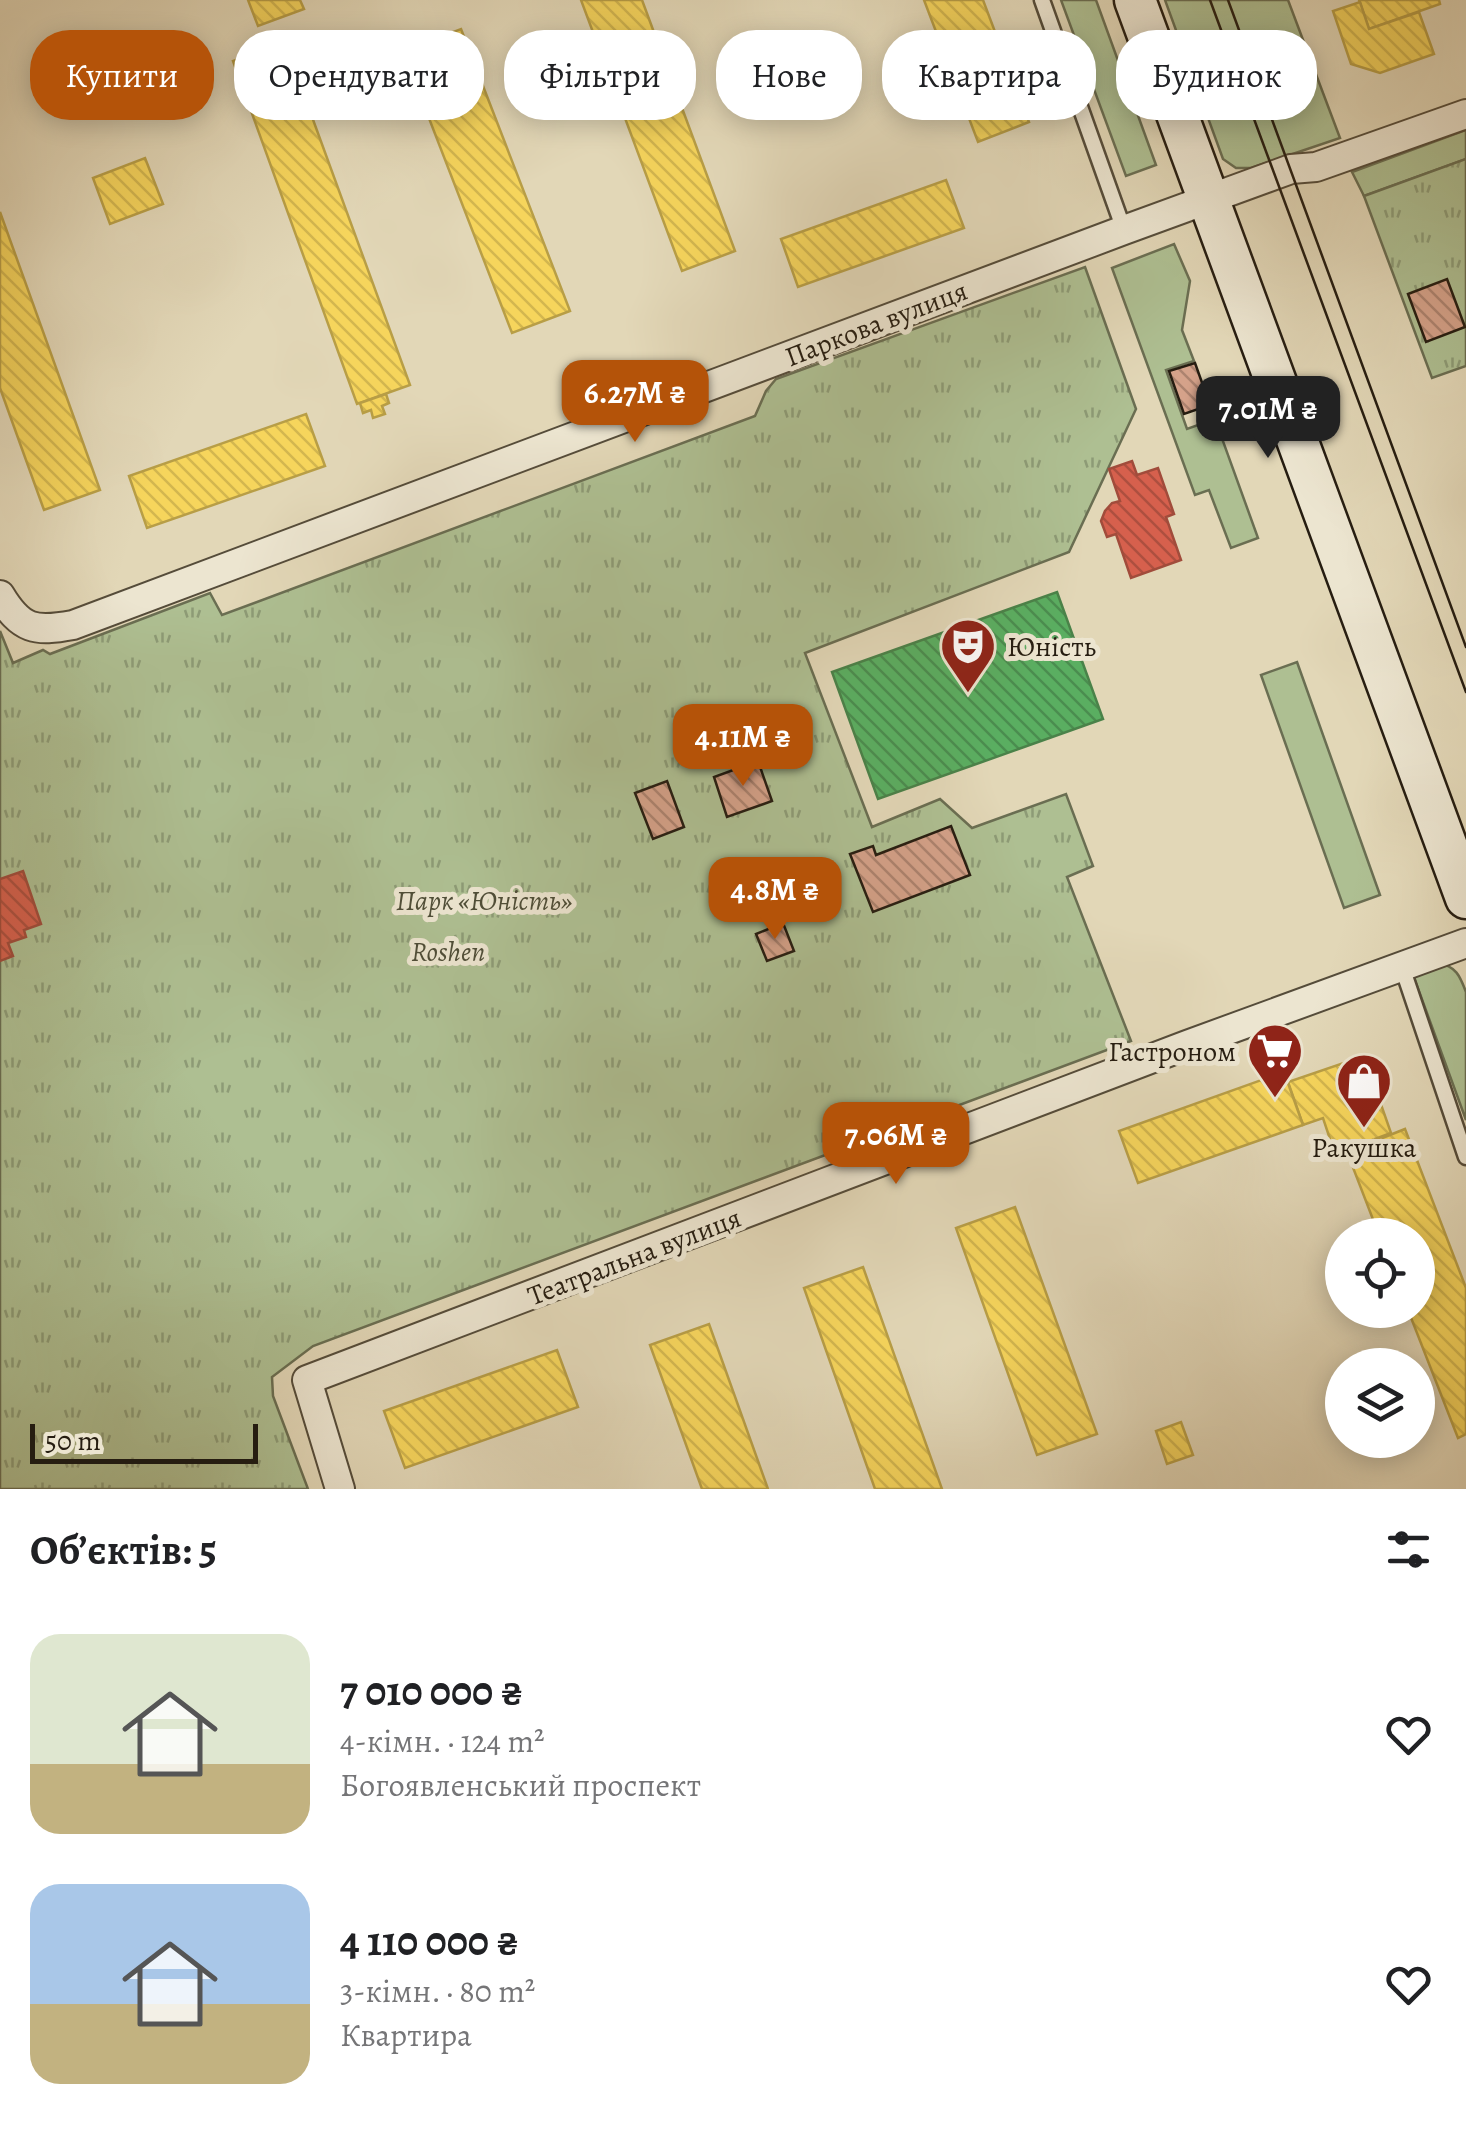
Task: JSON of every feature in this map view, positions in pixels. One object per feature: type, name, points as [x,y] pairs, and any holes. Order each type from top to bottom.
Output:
[{"type":"main road","points":[[1135,0],[1466,898]]},
{"type":"street","name":"Паркова вулиця","points":[[5,604],[25,624],[44,630],[73,625],[1208,199],[1291,169],[1316,168],[1466,114]]},
{"type":"street","name":"Театральна вулиця","points":[[340,1489],[308,1380],[1187,1045],[1466,943]]},
{"type":"lane","points":[[1042,0],[1124,230]]},
{"type":"lane","points":[[1402,968],[1466,1157]]},
{"type":"green space","points":[[1061,0],[1096,0],[1116,55],[1116,120],[1140,120],[1156,165],[1126,176],[1096,95],[1096,30],[1072,30]]},
{"type":"green space","points":[[1165,0],[1288,0],[1299,30],[1176,30]]},
{"type":"green space","points":[[1317,77],[1340,138],[1251,168],[1236,168],[1223,159],[1209,120],[1317,120]]},
{"type":"green space","points":[[1466,130],[1466,159],[1364,196],[1352,172]]},
{"type":"green space","points":[[1466,159],[1466,366],[1432,378],[1364,196]]},
{"type":"green space","points":[[1174,244],[1190,281],[1182,330],[1194,361],[1166,370],[1187,429],[1215,419],[1258,538],[1231,548],[1209,490],[1195,495],[1112,268]]},
{"type":"green space","name":"Парк «Юність»","points":[[1085,267],[1136,409],[1069,552],[805,653],[872,827],[940,799],[972,828],[1066,794],[1093,866],[1067,877],[1131,1041],[313,1346],[272,1377],[273,1396],[308,1489],[0,1489],[0,631],[13,663],[43,650],[50,654],[210,593],[222,615],[755,416],[776,379]]},
{"type":"green space","points":[[1297,662],[1380,895],[1344,908],[1261,675]]},
{"type":"green space","points":[[1438,963],[1456,973],[1466,992],[1466,1120],[1412,972]]},
{"type":"building: Житло","points":[[248,0],[300,0],[304,9],[258,26]]},
{"type":"building: Житло","points":[[581,0],[642,0],[653,30],[592,30]]},
{"type":"building: Житло","points":[[924,0],[983,0],[994,30],[935,30]]},
{"type":"building: Житло","points":[[1359,0],[1439,0],[1440,4],[1369,29]]},
{"type":"building: Житло","points":[[1360,2],[1369,29],[1419,12],[1434,54],[1380,73],[1351,64],[1333,11]]},
{"type":"building: Житло","points":[[484,89],[570,311],[512,333],[430,120],[484,120]]},
{"type":"building: Житло","points":[[254,120],[313,120],[410,385],[357,404]]},
{"type":"building: Житло","points":[[626,120],[686,120],[735,251],[682,271]]},
{"type":"building: Житло","points":[[970,120],[1028,120],[1029,122],[978,142]]},
{"type":"building: Житло","points":[[145,158],[163,204],[110,224],[93,178]]},
{"type":"building: Житло","points":[[946,180],[964,228],[798,287],[781,239]]},
{"type":"building: Житло","points":[[0,212],[100,490],[44,510],[0,388]]},
{"type":"building: Житло","points":[[386,394],[389,403],[382,406],[385,414],[373,418],[371,410],[363,413],[360,403]]},
{"type":"building: Житло","points":[[306,414],[325,466],[147,528],[129,476]]},
{"type":"building: Житло","points":[[1364,1056],[1391,1133],[1335,1154],[1323,1118],[1303,1125],[1288,1082]]},
{"type":"building: Житло","points":[[1284,1072],[1303,1125],[1138,1183],[1119,1131]]},
{"type":"building: Житло","points":[[1405,1129],[1466,1288],[1466,1434],[1458,1438],[1435,1379],[1435,1348],[1423,1348],[1415,1328],[1435,1328],[1435,1218],[1372,1218],[1347,1152]]},
{"type":"building: Житло","points":[[1015,1207],[1097,1434],[1037,1455],[956,1228]]},
{"type":"building: Житло","points":[[863,1267],[942,1489],[875,1489],[804,1288]]},
{"type":"building: Житло","points":[[709,1324],[768,1489],[702,1489],[650,1345]]},
{"type":"building: Житло","points":[[557,1350],[578,1407],[405,1468],[384,1411]]},
{"type":"building: Житло","points":[[1181,1422],[1193,1455],[1167,1464],[1156,1431]]},
{"type":"building: Торгівля","points":[[1132,461],[1137,475],[1158,468],[1174,514],[1166,517],[1181,560],[1131,578],[1116,534],[1107,537],[1101,521],[1112,503],[1120,501],[1109,469]]},
{"type":"building: Торгівля","points":[[23,871],[41,924],[24,930],[26,937],[8,943],[13,956],[0,961],[0,879]]},
{"type":"building: Установи","name":"Юність","points":[[1057,592],[1103,719],[878,799],[832,672]]},
{"type":"building: Інше","points":[[1447,279],[1465,327],[1426,342],[1408,294]]},
{"type":"building: Інше","points":[[1195,363],[1210,405],[1184,414],[1169,371]]},
{"type":"building: Інше","points":[[758,761],[772,801],[727,817],[714,777]]},
{"type":"building: Інше","points":[[667,781],[684,827],[653,839],[635,793]]},
{"type":"building: Інше","points":[[951,826],[970,875],[873,912],[850,854],[873,846],[876,855]]},
{"type":"building: Інше","points":[[783,923],[794,951],[767,961],[756,934]]},
{"type":"tram line","points":[[1210,0],[1466,692]]},
{"type":"tram line","points":[[1228,0],[1466,647]]},
{"type":"place","name":"Юність","points":[[968,695]]},
{"type":"place","name":"Гастроном","points":[[1275,1100]]},
{"type":"place","name":"Ракушка","points":[[1364,1130]]},
{"type":"park label","name":"Roshen","points":[[448,951]]}]
